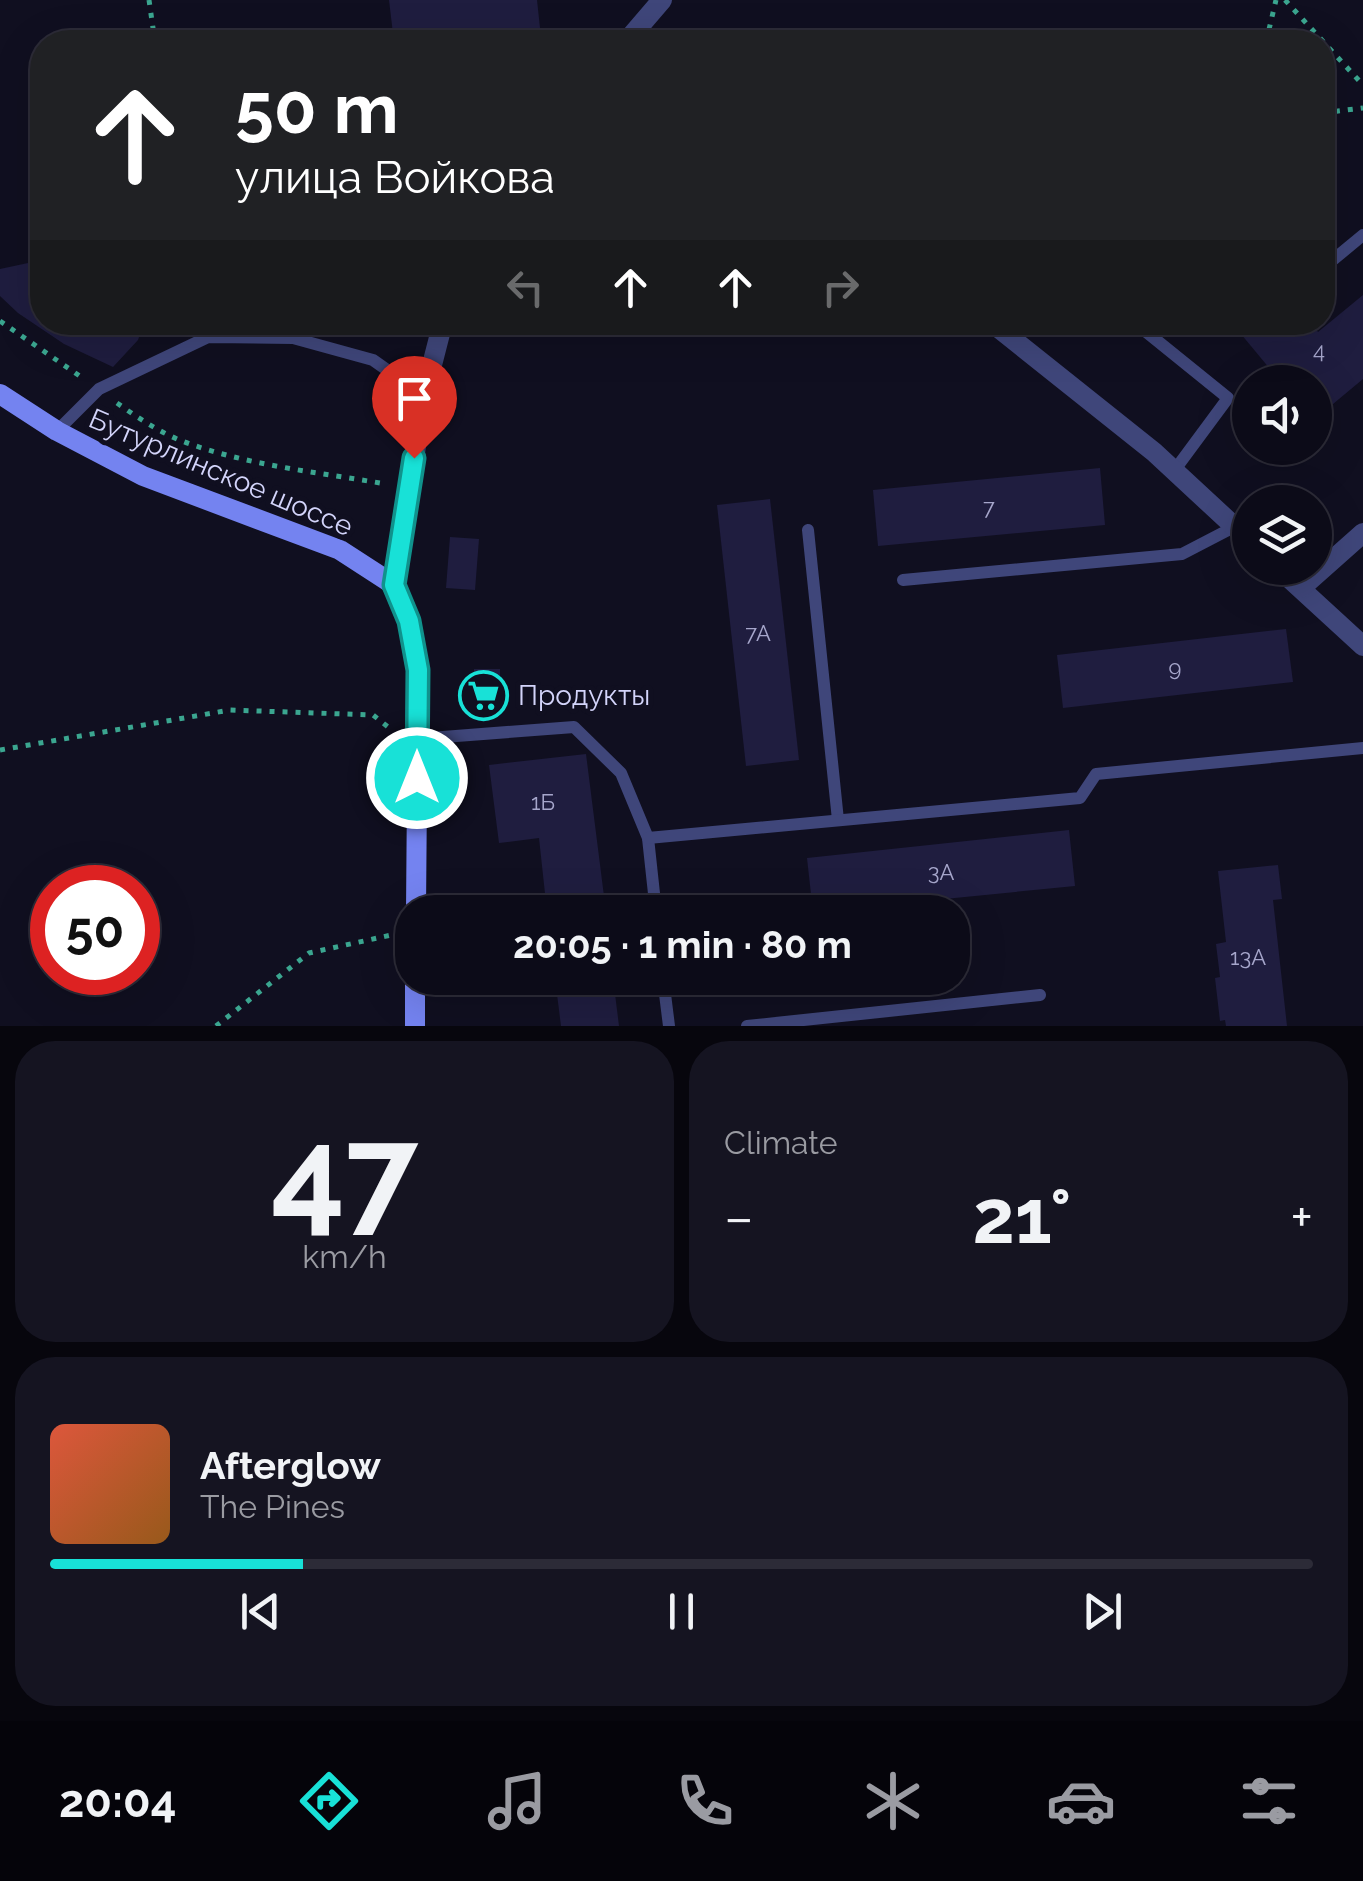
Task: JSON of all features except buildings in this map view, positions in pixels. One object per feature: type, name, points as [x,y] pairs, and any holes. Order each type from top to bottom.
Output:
[{"type":"main road","name":"Бутурлинское шоссе","points":[[0,394],[56,432],[144,476],[340,550],[394,585]]},
{"type":"main road","points":[[394,585],[409,621],[418,670],[416,895]]},
{"type":"main road","points":[[415,995],[415,1026]]},
{"type":"street","points":[[636,30],[662,0]]},
{"type":"street","points":[[394,585],[424,396],[440,335]]},
{"type":"street","points":[[1007,335],[1154,452],[1232,525]]},
{"type":"street","points":[[1301,588],[1363,533]]},
{"type":"street","points":[[1298,585],[1363,646]]},
{"type":"lane","points":[[1335,258],[1363,235]]},
{"type":"lane","points":[[1150,335],[1228,398],[1174,471]]},
{"type":"lane","points":[[56,432],[99,390],[208,337],[293,338],[373,360],[424,396]]},
{"type":"lane","points":[[808,530],[838,820]]},
{"type":"lane","points":[[903,580],[1182,554],[1232,537]]},
{"type":"lane","points":[[417,734],[574,727],[621,774],[648,838],[654,895]]},
{"type":"lane","points":[[648,838],[1080,798],[1096,774],[1363,748]]},
{"type":"lane","points":[[747,1026],[1040,994]]},
{"type":"lane","points":[[665,995],[669,1026]]},
{"type":"path","points":[[150,0],[153,30]]},
{"type":"path","points":[[1269,30],[1276,0]]},
{"type":"path","points":[[1285,0],[1313,30]]},
{"type":"path","points":[[1335,54],[1363,85]]},
{"type":"path","points":[[1335,111],[1363,108]]},
{"type":"path","points":[[0,321],[144,422],[191,445],[250,460],[410,489]]},
{"type":"path","points":[[0,750],[230,710],[373,715],[393,731],[417,734]]},
{"type":"path","points":[[216,1026],[309,953],[395,934]]},
{"type":"place","name":"Продукты","points":[[483,695]]},
{"type":"route","points":[[414,458],[394,585],[409,621],[418,670],[417,778]]}]
